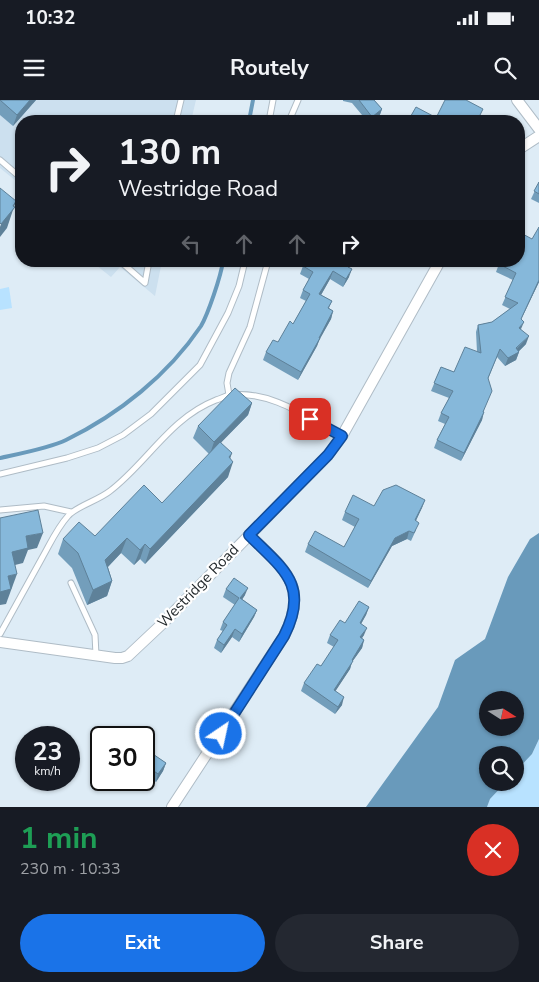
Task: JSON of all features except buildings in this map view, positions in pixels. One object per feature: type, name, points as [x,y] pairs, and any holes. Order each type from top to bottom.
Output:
[{"type":"street","points":[[517,100],[539,129]]},
{"type":"street","points":[[525,145],[539,136]]},
{"type":"street","name":"Westridge Road","points":[[0,642],[96,656],[122,658],[128,656],[162,624],[328,455],[342,436],[437,267]]},
{"type":"street","points":[[172,807],[292,622],[295,609],[292,582],[284,569],[249,535]]},
{"type":"lane","points":[[177,115],[181,100]]},
{"type":"lane","points":[[269,115],[273,100]]},
{"type":"lane","points":[[292,115],[298,100]]},
{"type":"lane","points":[[0,160],[15,173]]},
{"type":"lane","points":[[127,267],[145,283],[148,267]]},
{"type":"lane","points":[[0,474],[67,458],[98,448],[123,435],[150,414],[200,365],[228,313],[239,286],[244,267]]},
{"type":"lane","points":[[229,395],[227,383],[229,373],[250,327],[266,267]]},
{"type":"lane","points":[[0,634],[48,546],[71,512],[99,499],[112,490],[186,416],[204,405],[229,395],[254,396],[276,400],[342,436]]},
{"type":"lane","points":[[0,510],[44,506],[71,512]]},
{"type":"lane","points":[[71,584],[95,635],[96,656]]},
{"type":"shaded area","points":[[0,100],[196,100],[192,115],[15,115],[15,180],[0,168]]},
{"type":"shaded area","points":[[98,267],[120,267],[111,277]]},
{"type":"shaded area","points":[[120,267],[161,267],[155,296]]},
{"type":"shaded area","points":[[9,287],[12,308],[0,310],[0,289]]},
{"type":"shaded area","points":[[539,533],[539,739],[532,754],[524,762],[524,746],[479,746],[479,791],[498,791],[490,799],[487,807],[366,807],[438,707],[455,660],[485,639],[508,577],[530,539]]},
{"type":"shaded area","points":[[539,739],[539,807],[487,807],[490,799],[498,791],[524,791],[524,762],[532,754]]},
{"type":"waterway","points":[[250,115],[253,100]]},
{"type":"waterway","points":[[0,458],[43,448],[66,440],[105,418],[141,392],[173,361],[201,326],[214,295],[222,267]]},
{"type":"route","points":[[221,734],[292,622],[295,609],[292,582],[284,569],[249,535],[328,455],[342,436],[310,419]]}]
